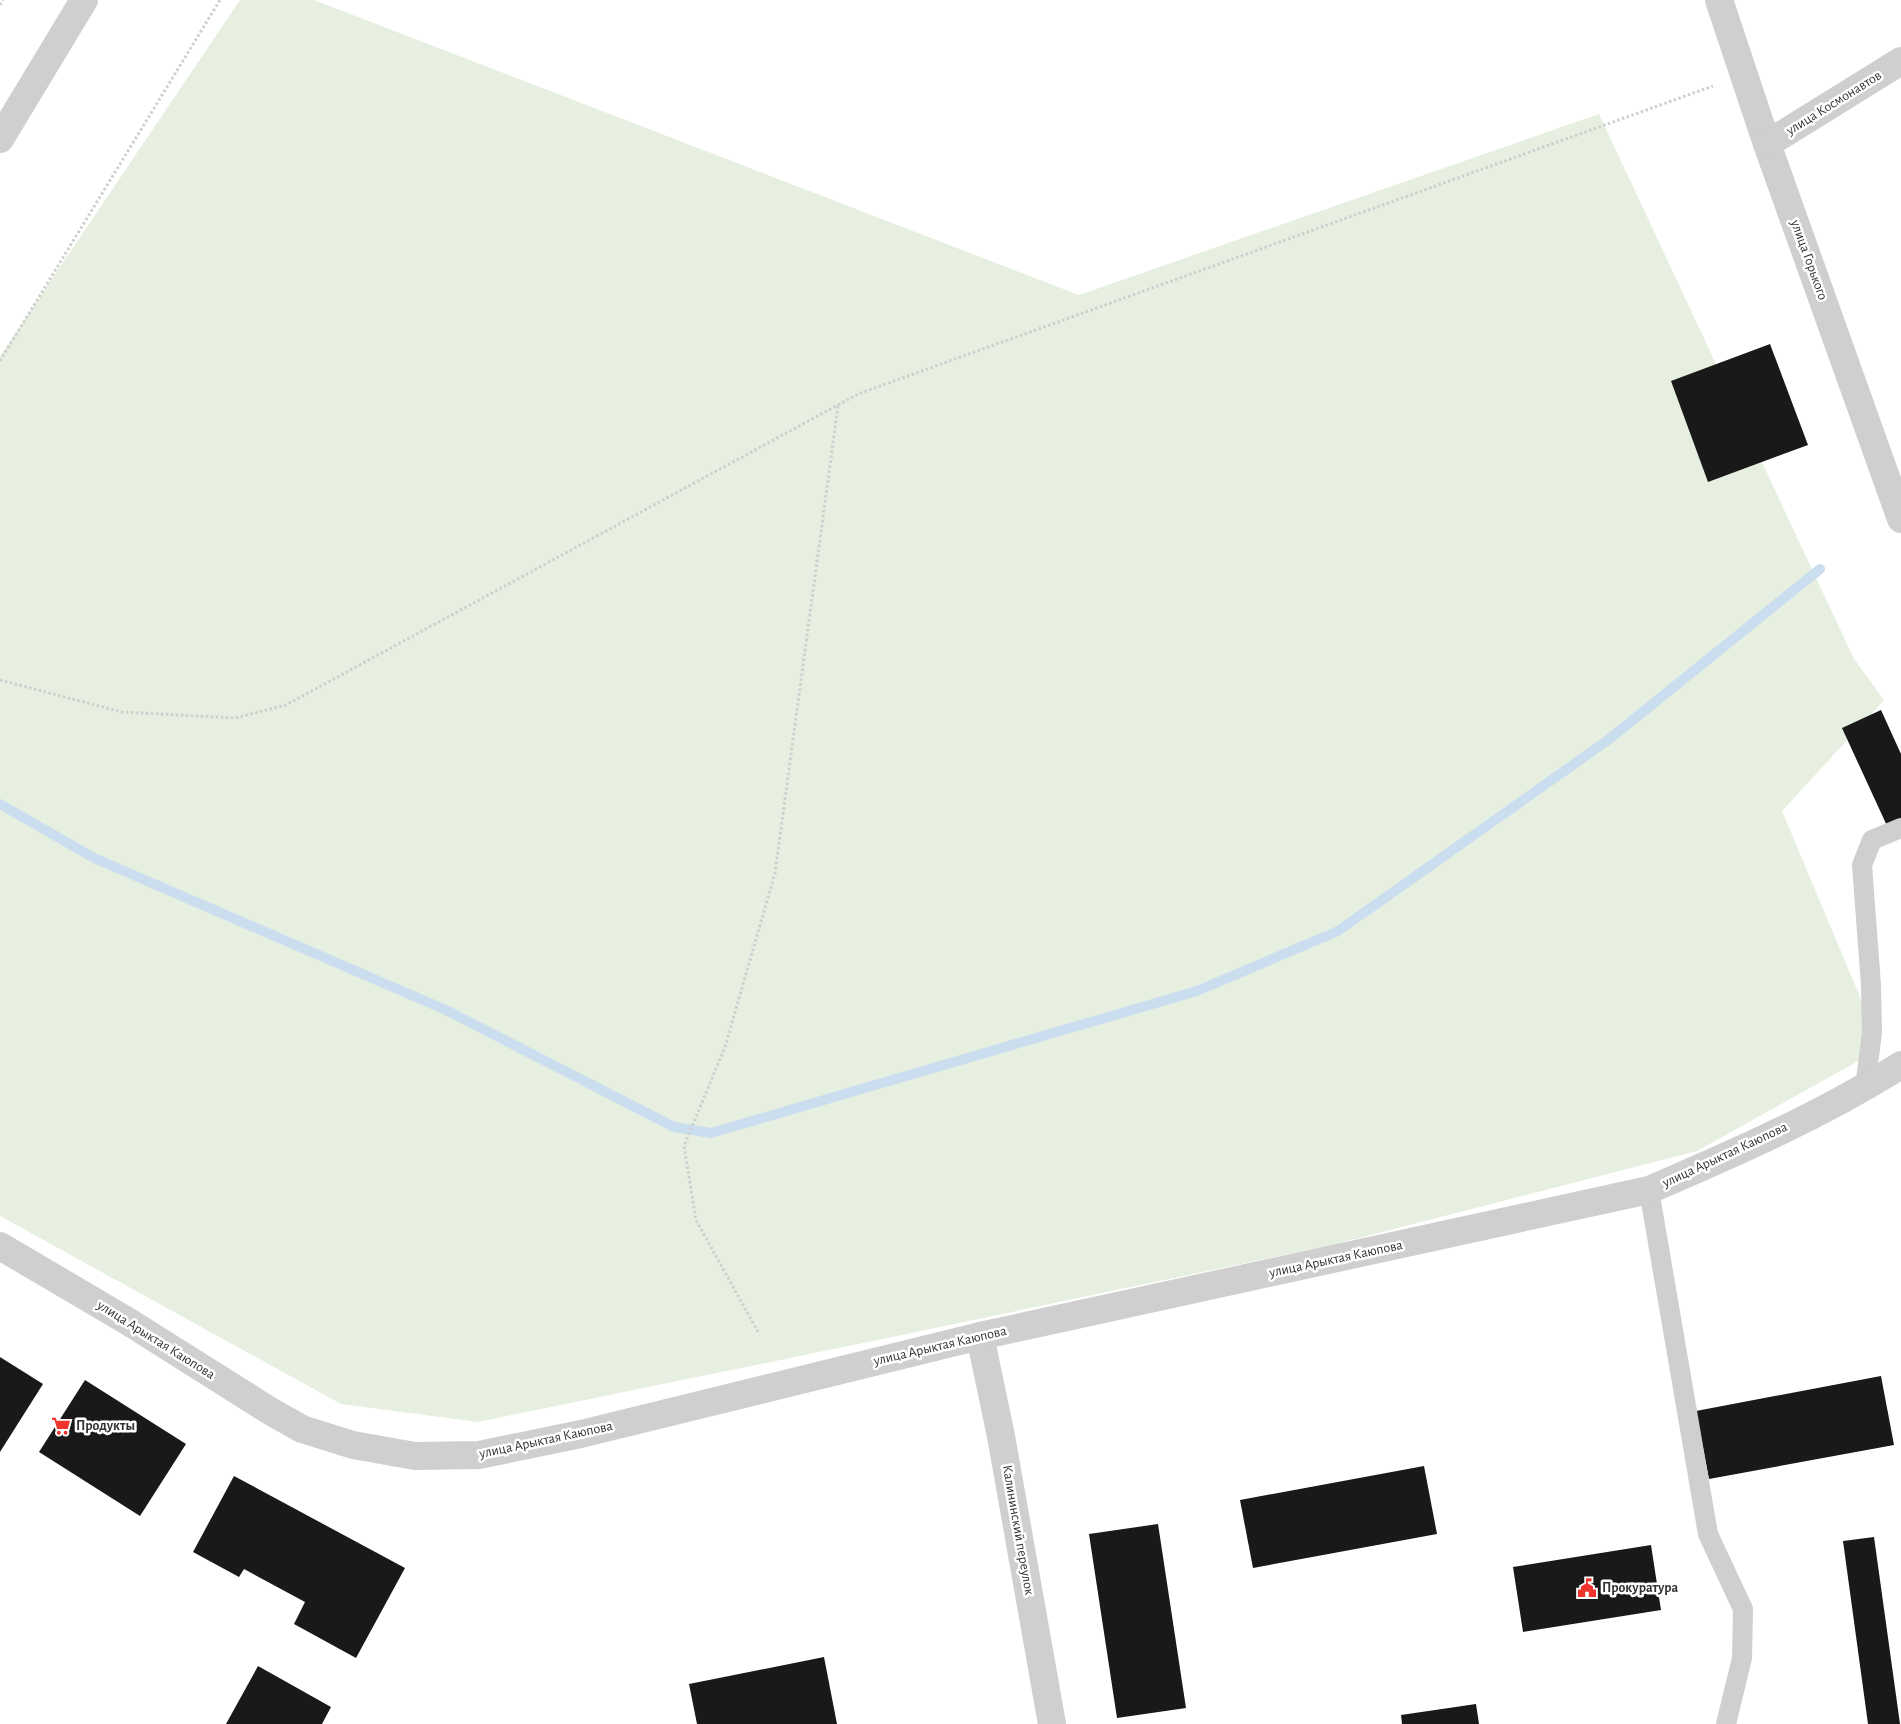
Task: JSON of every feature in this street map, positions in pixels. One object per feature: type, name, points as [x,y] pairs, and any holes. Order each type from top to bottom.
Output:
[{"type":"street","points":[[0,139],[84,0]]},
{"type":"street","name":"улица Горького","points":[[1719,0],[1767,144],[1901,519]]},
{"type":"street","name":"улица Космонавтов","points":[[1767,144],[1901,61]]},
{"type":"street","name":"улица Арыктая Каюпова","points":[[0,1246],[129,1322],[270,1411],[302,1429],[353,1445],[415,1456],[479,1455],[581,1434],[980,1336],[1649,1190],[1725,1157],[1865,1087],[1901,1064]]},
{"type":"street","name":"Калининский переулок","points":[[980,1336],[1001,1436],[1052,1724]]},
{"type":"lane","points":[[1865,1087],[1872,1033],[1871,985],[1862,866],[1872,840],[1901,828]]},
{"type":"lane","points":[[1649,1190],[1708,1534],[1743,1609],[1742,1658],[1726,1724]]},
{"type":"path","points":[[0,5],[3,0]]},
{"type":"path","points":[[0,362],[220,0]]},
{"type":"path","points":[[0,680],[122,712],[235,718],[286,705],[858,394],[1744,75]]},
{"type":"path","points":[[758,1332],[696,1220],[684,1146],[725,1047],[775,873],[838,405]]},
{"type":"green space","points":[[240,0],[314,0],[1079,295],[1599,114],[1854,659],[1884,700],[1782,811],[1871,1023],[1860,1060],[1697,1151],[1332,1245],[478,1422],[341,1404],[0,1216],[0,356]]},
{"type":"building","points":[[1770,344],[1808,445],[1708,482],[1671,381]]},
{"type":"building","points":[[1881,710],[1901,754],[1901,822],[1888,828],[1842,728]]},
{"type":"building","points":[[0,1357],[43,1384],[0,1452]]},
{"type":"building","points":[[1881,1376],[1894,1445],[1709,1479],[1696,1411]]},
{"type":"building","points":[[85,1380],[186,1444],[140,1516],[39,1452]]},
{"type":"building","points":[[1424,1466],[1437,1534],[1253,1568],[1240,1500]]},
{"type":"building","points":[[234,1476],[405,1568],[356,1658],[294,1624],[305,1602],[244,1569],[239,1577],[193,1552]]},
{"type":"building","points":[[1158,1524],[1186,1708],[1117,1718],[1089,1534]]},
{"type":"building","points":[[1874,1537],[1900,1724],[1868,1724],[1843,1541]]},
{"type":"building","name":"Прокуратура","points":[[1651,1545],[1661,1610],[1523,1632],[1513,1567]]},
{"type":"building","points":[[824,1657],[837,1724],[697,1724],[689,1684]]},
{"type":"building","points":[[258,1666],[331,1707],[322,1724],[226,1724]]},
{"type":"building","points":[[1476,1704],[1479,1724],[1402,1724],[1401,1715]]},
{"type":"waterway","points":[[0,804],[94,858],[446,1010],[674,1127],[711,1133],[1197,991],[1338,931],[1608,740],[1820,569]]},
{"type":"place","name":"Продукты","points":[[61,1426]]},
{"type":"place","name":"Прокуратура","points":[[1587,1588]]}]
